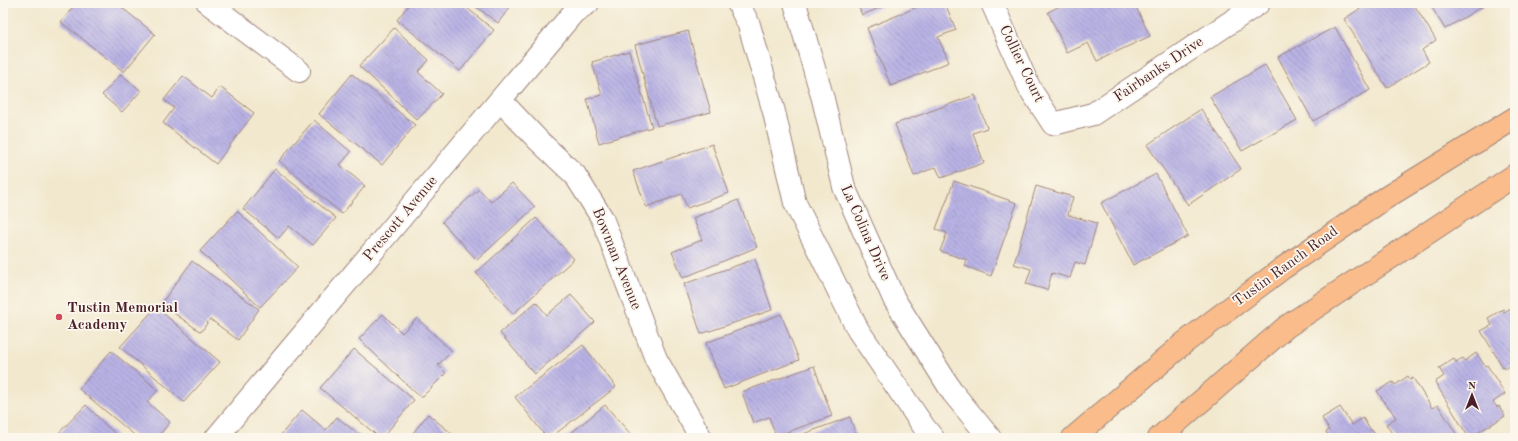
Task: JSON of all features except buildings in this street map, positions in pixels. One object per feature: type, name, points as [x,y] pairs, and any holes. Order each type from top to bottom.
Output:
[{"type":"main road","name":"Tustin Ranch Road","points":[[1073,438],[1184,343],[1282,268],[1387,197],[1515,118]]},
{"type":"main road","points":[[1159,438],[1286,327],[1515,175]]},
{"type":"street","points":[[208,3],[299,71]]},
{"type":"street","name":"Prescott Avenue","points":[[216,438],[574,12],[588,3]]},
{"type":"street","points":[[738,3],[751,32],[774,112],[795,203],[858,330],[933,438]]},
{"type":"street","name":"La Colina Drive","points":[[795,3],[823,99],[844,187],[894,299],[953,393],[990,438]]},
{"type":"street","name":"Collier Court","points":[[992,3],[1030,89],[1053,124]]},
{"type":"street","name":"Fairbanks Drive","points":[[1053,124],[1093,114],[1259,3]]},
{"type":"street","name":"Bowman Avenue","points":[[500,101],[575,175],[602,218],[656,359],[700,438]]},
{"type":"place","name":"Tustin Memorial Academy","points":[[59,317]]}]
